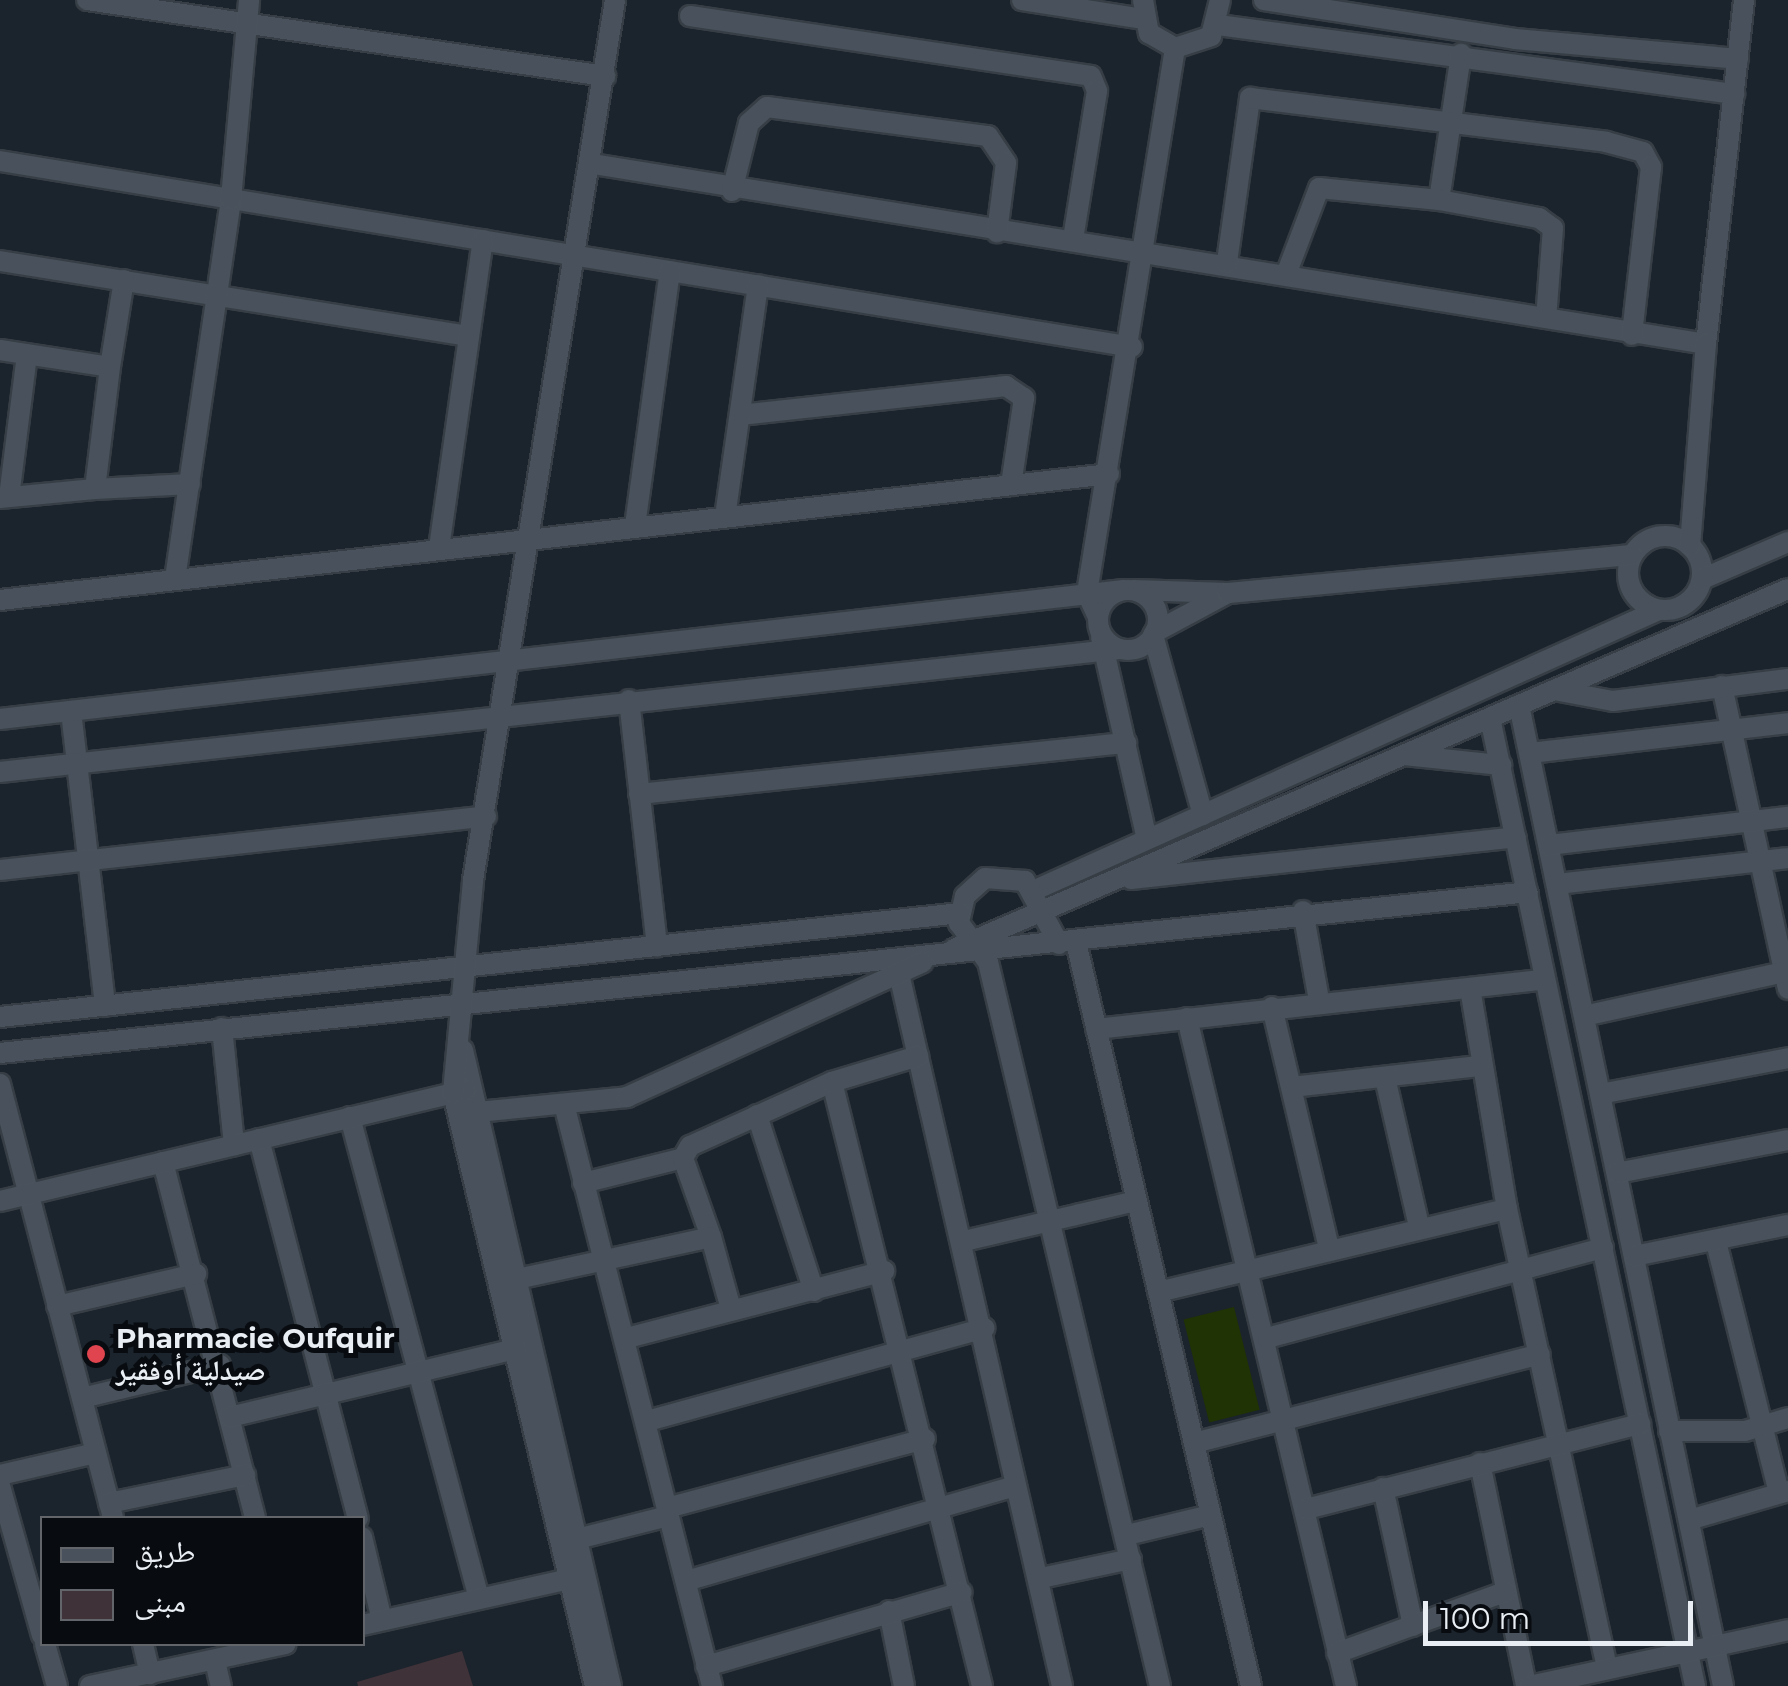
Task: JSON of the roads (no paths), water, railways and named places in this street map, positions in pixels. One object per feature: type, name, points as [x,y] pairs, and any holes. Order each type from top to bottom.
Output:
[{"type":"street","points":[[86,0],[605,76]]},
{"type":"street","points":[[176,579],[231,199],[249,0]]},
{"type":"street","points":[[595,1686],[516,1348],[463,1090],[461,1041],[464,967],[486,816],[515,661],[615,0]]},
{"type":"street","points":[[1022,0],[1143,10],[1175,48],[1132,347],[1087,593],[1104,635],[1146,840]]},
{"type":"street","points":[[1175,48],[1200,44],[1218,25],[1220,0]]},
{"type":"street","points":[[1264,0],[1515,40],[1738,59]]},
{"type":"street","points":[[1702,579],[1690,546],[1706,344],[1744,0]]},
{"type":"street","points":[[690,16],[1090,76],[1097,91],[1073,240]]},
{"type":"street","points":[[1218,25],[1461,54],[1734,94]]},
{"type":"street","points":[[1439,200],[1461,54]]},
{"type":"street","points":[[1227,262],[1250,98],[1450,121],[1643,152],[1650,167],[1632,335]]},
{"type":"street","points":[[732,191],[749,123],[766,107],[988,136],[1006,163],[997,232]]},
{"type":"street","points":[[0,161],[1132,347]]},
{"type":"street","points":[[593,164],[732,191],[997,232],[1227,262],[1632,335],[1706,344]]},
{"type":"street","points":[[1288,272],[1319,188],[1439,200],[1553,228],[1546,318]]},
{"type":"street","points":[[439,548],[482,240]]},
{"type":"street","points":[[0,261],[469,336]]},
{"type":"street","points":[[635,526],[670,271]]},
{"type":"street","points":[[95,489],[124,280]]},
{"type":"street","points":[[726,517],[758,286]]},
{"type":"street","points":[[0,350],[110,367]]},
{"type":"street","points":[[27,354],[4,497],[190,484]]},
{"type":"street","points":[[740,415],[1006,386],[1024,398],[1011,486]]},
{"type":"street","points":[[0,600],[1110,474]]},
{"type":"street","points":[[0,720],[1087,593],[1228,592],[1632,556],[1660,536],[1690,546]]},
{"type":"street","points":[[1035,890],[1659,610],[1692,600],[1702,579],[1788,542]]},
{"type":"street","points":[[1632,556],[1632,590],[1659,610]]},
{"type":"street","points":[[974,948],[1044,910],[1788,589]]},
{"type":"street","points":[[1129,590],[1155,608],[1154,633],[1203,815]]},
{"type":"street","points":[[1104,635],[1129,590]]},
{"type":"street","points":[[0,772],[629,700],[1104,635],[1154,633],[1228,592]]},
{"type":"street","points":[[1554,690],[1613,701],[1788,679]]},
{"type":"street","points":[[1584,1016],[1787,977],[1757,861],[1722,686]]},
{"type":"street","points":[[629,700],[656,946]]},
{"type":"street","points":[[1518,706],[1723,1686]]},
{"type":"street","points":[[71,711],[105,1006]]},
{"type":"street","points":[[1490,718],[1695,1686]]},
{"type":"street","points":[[1530,753],[1788,723]]},
{"type":"street","points":[[639,794],[1126,743]]},
{"type":"street","points":[[1404,755],[1437,766],[1501,765]]},
{"type":"street","points":[[0,870],[486,816]]},
{"type":"street","points":[[1548,845],[1788,817]]},
{"type":"street","points":[[1112,881],[1516,837]]},
{"type":"street","points":[[1557,884],[1788,858]]},
{"type":"street","points":[[0,1017],[960,913],[985,878],[1012,876],[1035,890],[1044,910],[1046,935],[1067,943]]},
{"type":"street","points":[[0,1053],[462,1001],[935,957],[974,948],[1067,943],[1303,912],[1528,892]]},
{"type":"street","points":[[1303,912],[1319,1000]]},
{"type":"street","points":[[960,913],[974,948],[1048,1221],[1127,1535],[1160,1686]]},
{"type":"street","points":[[1067,943],[1096,1028],[1251,1686]]},
{"type":"street","points":[[468,1112],[627,1097],[935,957]]},
{"type":"street","points":[[900,978],[985,1328],[1062,1686]]},
{"type":"street","points":[[1096,1028],[1319,1000],[1543,980]]},
{"type":"street","points":[[1470,988],[1479,1066],[1507,1209],[1606,1663]]},
{"type":"street","points":[[1272,1007],[1329,1248]]},
{"type":"street","points":[[1188,1018],[1346,1686]]},
{"type":"street","points":[[222,1028],[234,1145]]},
{"type":"street","points":[[583,1184],[683,1158],[702,1137],[832,1082],[918,1056]]},
{"type":"street","points":[[1600,1094],[1788,1058]]},
{"type":"street","points":[[1292,1086],[1386,1082],[1479,1066]]},
{"type":"street","points":[[832,1082],[906,1352],[982,1686]]},
{"type":"street","points":[[1386,1082],[1419,1226]]},
{"type":"street","points":[[0,1084],[111,1511],[244,1476]]},
{"type":"street","points":[[0,1201],[463,1090]]},
{"type":"street","points":[[564,1104],[600,1258],[650,1420],[667,1512],[709,1676],[889,1611],[962,1592]]},
{"type":"street","points":[[468,1112],[517,1279],[612,1686]]},
{"type":"street","points":[[758,1115],[814,1290]]},
{"type":"street","points":[[350,1117],[422,1373],[478,1596]]},
{"type":"street","points":[[259,1139],[358,1516]]},
{"type":"street","points":[[1616,1173],[1788,1140]]},
{"type":"street","points":[[683,1158],[731,1309]]},
{"type":"street","points":[[163,1162],[220,1365],[254,1516]]},
{"type":"street","points":[[964,1242],[1136,1200]]},
{"type":"street","points":[[1158,1292],[1251,1272],[1419,1226],[1507,1209]]},
{"type":"street","points":[[1634,1256],[1788,1225]]},
{"type":"street","points":[[517,1279],[711,1237]]},
{"type":"street","points":[[1688,1520],[1784,1492],[1716,1242]]},
{"type":"street","points":[[1266,1338],[1603,1248]]},
{"type":"street","points":[[627,1338],[884,1271]]},
{"type":"street","points":[[58,1306],[196,1274]]},
{"type":"street","points":[[650,1420],[985,1328]]},
{"type":"street","points":[[230,1417],[516,1348]]},
{"type":"street","points":[[1194,1443],[1286,1423],[1540,1354]]},
{"type":"street","points":[[82,1398],[220,1365]]},
{"type":"street","points":[[1669,1431],[1764,1426],[1788,1418]]},
{"type":"street","points":[[1306,1508],[1640,1424]]},
{"type":"street","points":[[576,1539],[924,1439]]},
{"type":"street","points":[[0,1475],[95,1453]]},
{"type":"street","points":[[1480,1463],[1528,1686],[1606,1663],[1788,1630]]},
{"type":"street","points":[[0,1486],[40,1628]]},
{"type":"street","points":[[686,1580],[943,1510],[1016,1486]]},
{"type":"street","points":[[1383,1488],[1413,1626]]},
{"type":"street","points":[[1127,1535],[1211,1516]]},
{"type":"street","points":[[1041,1578],[1131,1559]]},
{"type":"street","points":[[365,1564],[372,1623],[478,1596],[570,1579]]},
{"type":"street","points":[[1337,1653],[1505,1592]]},
{"type":"street","points":[[889,1611],[904,1686]]},
{"type":"street","points":[[46,1646],[57,1686]]},
{"type":"street","points":[[143,1646],[150,1674]]},
{"type":"street","points":[[90,1686],[276,1646]]},
{"type":"street","points":[[216,1662],[221,1686]]},
{"type":"place","name":"Pharmacie Oufquir صيدلية أوفقير","points":[[96,1354]]}]
